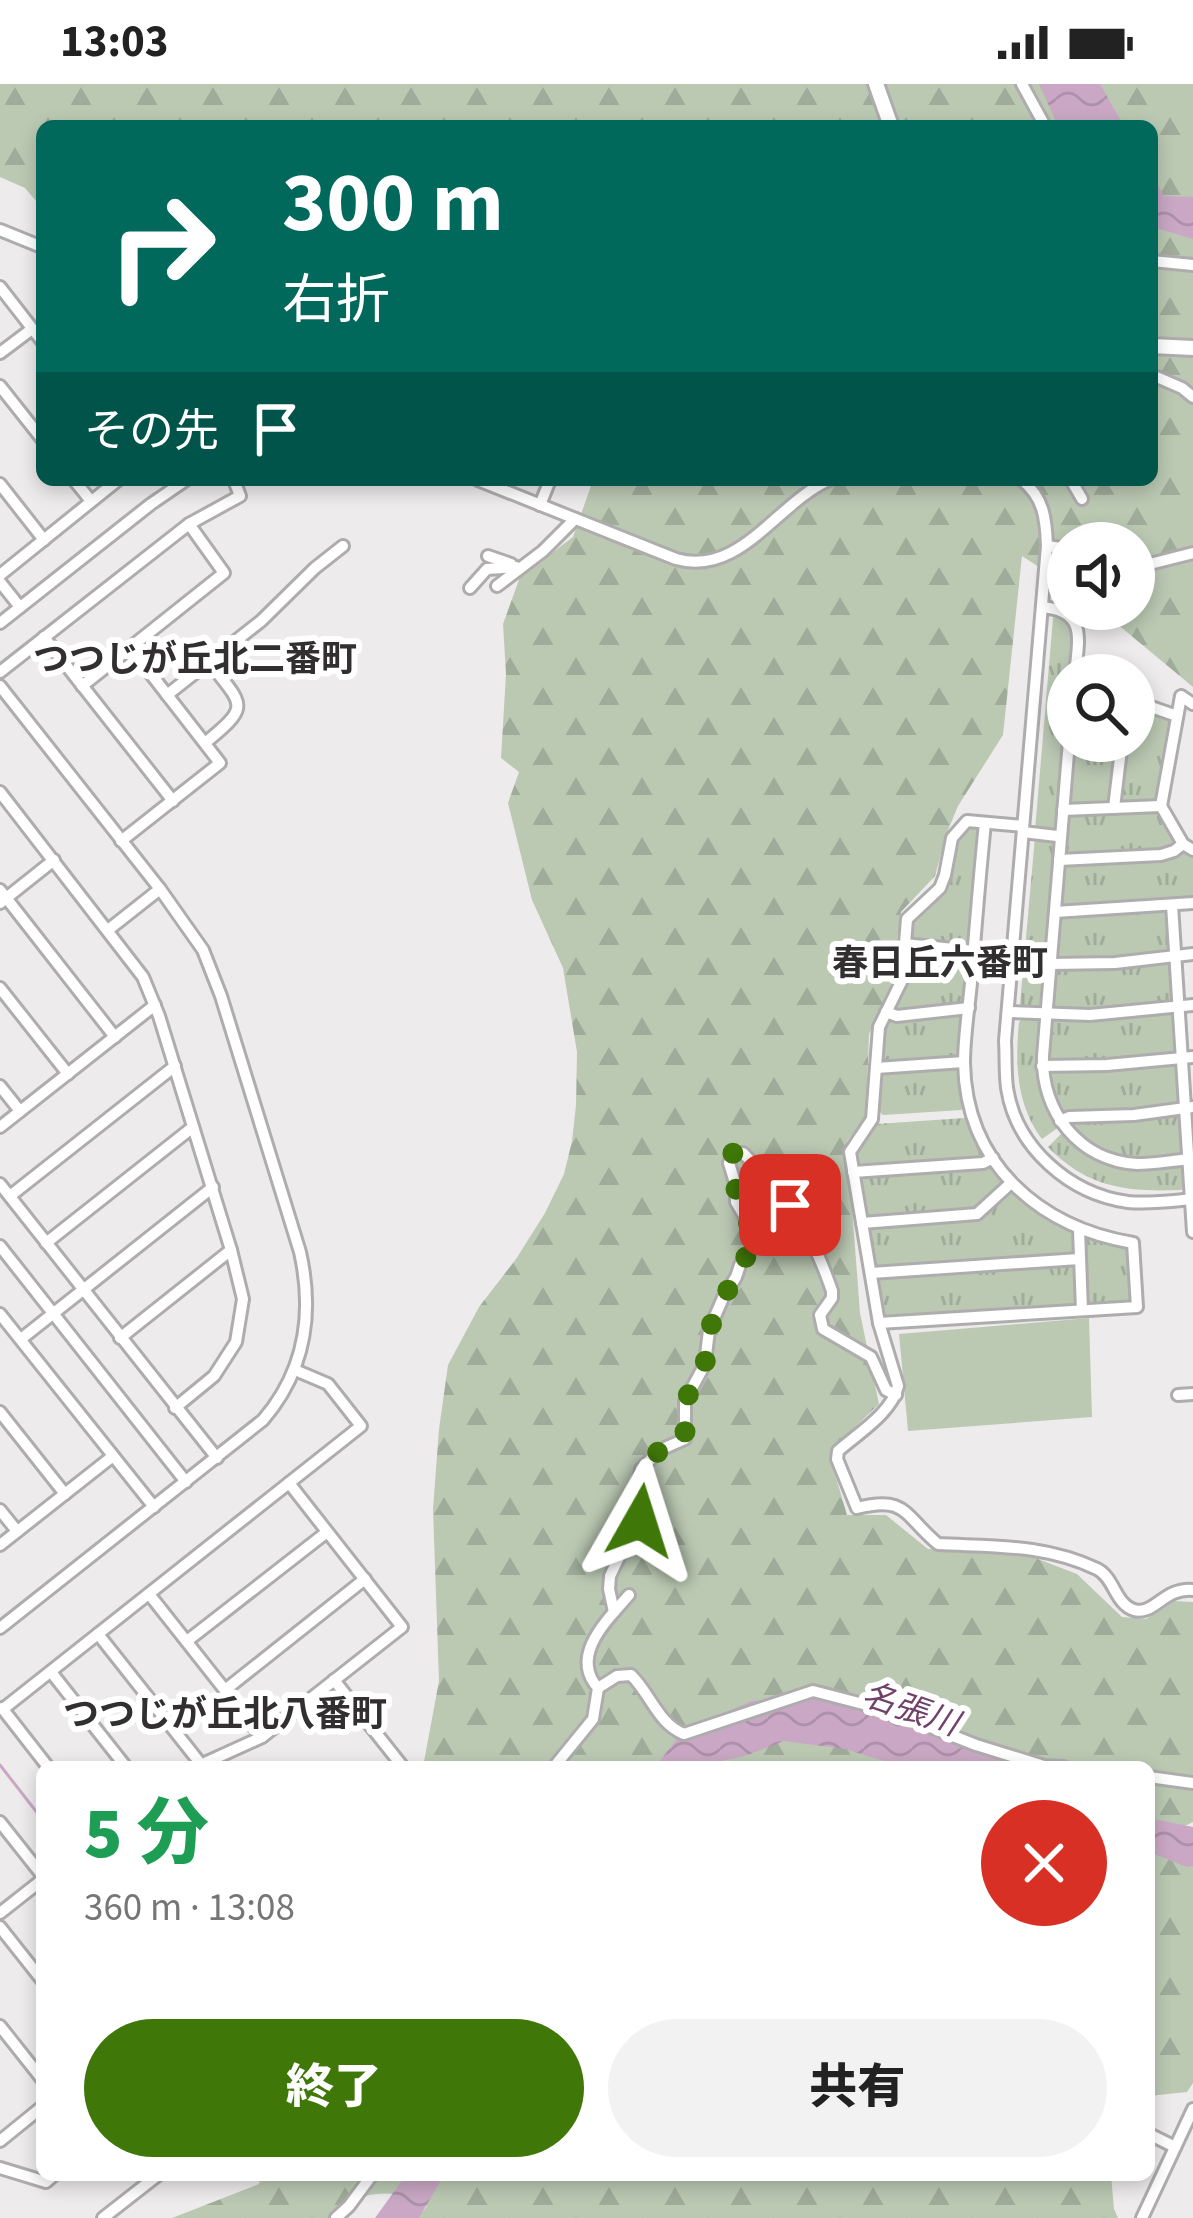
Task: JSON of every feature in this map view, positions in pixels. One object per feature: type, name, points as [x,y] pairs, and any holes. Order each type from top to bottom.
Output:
[{"type":"main road","points":[[876,84],[889,120]]},
{"type":"main road","points":[[1158,346],[1193,348]]},
{"type":"street","points":[[1022,84],[1043,120]]},
{"type":"street","points":[[0,230],[36,245]]},
{"type":"street","points":[[1158,262],[1193,266]]},
{"type":"street","points":[[0,287],[36,334]]},
{"type":"street","points":[[0,353],[32,329]]},
{"type":"street","points":[[1158,378],[1193,397]]},
{"type":"street","points":[[0,386],[36,431]]},
{"type":"street","points":[[0,484],[44,540]]},
{"type":"street","points":[[79,486],[91,501]]},
{"type":"street","points":[[20,607],[0,578],[110,486]]},
{"type":"street","points":[[0,623],[177,486]]},
{"type":"street","points":[[0,672],[188,524],[240,496],[237,486]]},
{"type":"street","points":[[493,486],[683,561],[708,562],[733,553],[817,486]]},
{"type":"street","points":[[540,505],[548,486]]},
{"type":"street","points":[[1027,486],[1041,503],[1047,546],[1006,1041],[1010,1101],[1024,1133],[1050,1165],[1078,1186],[1136,1203],[1192,1199]]},
{"type":"street","points":[[1074,486],[1082,499]]},
{"type":"street","points":[[496,586],[543,551],[575,519]]},
{"type":"street","points":[[82,686],[224,573],[188,524]]},
{"type":"street","points":[[167,695],[261,621],[343,546]]},
{"type":"street","points":[[1155,563],[1193,553]]},
{"type":"street","points":[[488,556],[519,567]]},
{"type":"street","points":[[470,587],[487,569],[519,567]]},
{"type":"street","points":[[1042,607],[1063,611],[1076,624],[1076,654]]},
{"type":"street","points":[[44,637],[173,800]]},
{"type":"street","points":[[122,841],[220,763],[130,647]]},
{"type":"street","points":[[205,743],[235,718],[237,710],[235,696],[209,662]]},
{"type":"street","points":[[0,686],[192,932],[213,974],[300,1252],[308,1306],[295,1370],[262,1420],[0,1628]]},
{"type":"street","points":[[1059,860],[1166,854],[1188,847],[1161,806],[1180,696],[1193,704]]},
{"type":"street","points":[[1155,708],[1177,716]]},
{"type":"street","points":[[1067,762],[1042,1066],[1047,1094],[1060,1120],[1085,1147],[1112,1160],[1142,1164],[1191,1159]]},
{"type":"street","points":[[1114,808],[1119,762]]},
{"type":"street","points":[[0,792],[134,962],[155,1005],[232,1250],[243,1299],[236,1342],[222,1367],[176,1408]]},
{"type":"street","points":[[1064,810],[1161,806]]},
{"type":"street","points":[[1057,836],[967,821],[952,838],[943,882],[907,919],[902,980],[879,1027],[872,1119],[850,1152],[879,1323],[898,1386],[891,1403],[838,1451],[837,1459],[857,1508],[880,1502],[896,1504],[938,1544],[1030,1547],[1100,1570],[1125,1605],[1135,1611],[1148,1610],[1174,1591],[1193,1590]]},
{"type":"street","points":[[879,1323],[1137,1307],[1132,1243],[1079,1230],[1044,1211],[1011,1183],[971,1111],[964,1062],[985,823]]},
{"type":"street","points":[[54,860],[2,897],[115,1036]]},
{"type":"street","points":[[108,929],[160,889]]},
{"type":"street","points":[[1055,912],[1193,903]]},
{"type":"street","points":[[1172,905],[1178,1006],[1188,1057],[1193,1232]]},
{"type":"street","points":[[904,944],[974,951]]},
{"type":"street","points":[[1050,964],[1193,954]]},
{"type":"street","points":[[0,988],[68,1073]]},
{"type":"street","points":[[0,1127],[155,1005]]},
{"type":"street","points":[[1009,1012],[1104,1014],[1193,1005]]},
{"type":"street","points":[[886,1012],[897,1016],[969,1008]]},
{"type":"street","points":[[1042,1066],[1188,1057]]},
{"type":"street","points":[[876,1068],[964,1062]]},
{"type":"street","points":[[10,1196],[175,1066]]},
{"type":"street","points":[[0,1086],[20,1111]]},
{"type":"street","points":[[1060,1120],[1189,1108]]},
{"type":"street","points":[[46,1243],[194,1127]]},
{"type":"street","points":[[614,1612],[610,1576],[639,1531],[640,1472],[660,1450],[685,1439],[685,1401],[705,1364],[709,1330],[740,1265],[755,1245],[736,1202],[729,1162],[733,1153],[740,1150],[786,1199],[804,1229],[832,1291],[820,1315],[823,1329],[871,1357],[886,1390],[896,1395]]},
{"type":"street","points":[[853,1172],[983,1163],[993,1158]]},
{"type":"street","points":[[862,1223],[972,1216],[1011,1183]]},
{"type":"street","points":[[0,1184],[217,1458]]},
{"type":"street","points":[[21,1339],[213,1187]]},
{"type":"street","points":[[1079,1230],[1082,1310]]},
{"type":"street","points":[[0,1246],[186,1482]]},
{"type":"street","points":[[120,1338],[232,1250]]},
{"type":"street","points":[[871,1273],[1078,1259]]},
{"type":"street","points":[[0,1314],[154,1508]]},
{"type":"street","points":[[43,1761],[2,1707],[361,1426],[328,1384],[295,1370]]},
{"type":"street","points":[[1178,1395],[1193,1394]]},
{"type":"street","points":[[0,1412],[65,1495]]},
{"type":"street","points":[[0,1545],[113,1456]]},
{"type":"street","points":[[207,1761],[262,1737],[402,1627],[290,1483]]},
{"type":"street","points":[[0,1510],[17,1532]]},
{"type":"street","points":[[187,1641],[327,1532]]},
{"type":"street","points":[[225,1690],[365,1579]]},
{"type":"street","points":[[149,1594],[262,1737]]},
{"type":"street","points":[[559,1761],[593,1719],[598,1688],[589,1676],[587,1655],[592,1642],[629,1595]]},
{"type":"street","points":[[98,1634],[195,1761]]},
{"type":"street","points":[[51,1672],[121,1761]]},
{"type":"street","points":[[598,1688],[617,1676],[631,1675],[662,1718],[684,1734],[813,1691],[890,1711],[1028,1761]]},
{"type":"street","points":[[334,1680],[398,1761]]},
{"type":"street","points":[[1155,1778],[1193,1783]]},
{"type":"street","points":[[0,1822],[36,1870]]},
{"type":"street","points":[[0,1913],[36,1883]]},
{"type":"street","points":[[0,1927],[36,1972]]},
{"type":"street","points":[[0,2026],[36,2071]]},
{"type":"street","points":[[1142,2218],[1193,2109]]},
{"type":"street","points":[[3,2133],[36,2111]]},
{"type":"street","points":[[1155,2137],[1175,2147]]},
{"type":"street","points":[[0,2168],[36,2179]]},
{"type":"street","points":[[104,2218],[150,2181]]},
{"type":"street","points":[[337,2218],[367,2181]]},
{"type":"green space","points":[[0,84],[1193,84],[1193,687],[1124,630],[1155,630],[1155,522],[1047,522],[1047,572],[1022,556],[1003,735],[958,806],[935,876],[901,912],[890,990],[869,1034],[866,1117],[847,1141],[860,1313],[879,1404],[831,1450],[830,1457],[847,1515],[886,1515],[928,1549],[1030,1556],[1077,1574],[1122,1617],[1146,1619],[1174,1601],[1193,1602],[1193,1822],[1155,1840],[1155,1761],[424,1761],[439,1681],[433,1509],[448,1365],[479,1307],[545,1213],[564,1174],[576,1105],[577,1052],[563,968],[532,900],[508,803],[519,772],[501,758],[506,674],[503,624],[520,577],[573,537],[591,486],[1158,486],[1158,120],[36,120],[36,201],[25,188],[0,177]]},
{"type":"green space","points":[[1052,630],[1072,630],[1072,654],[1050,654]]},
{"type":"green space","points":[[1047,689],[1047,762],[1062,762],[1057,832],[1035,830]]},
{"type":"green space","points":[[1155,714],[1166,718],[1171,723],[1159,797],[1124,804],[1118,799],[1123,762],[1155,762]]},
{"type":"green space","points":[[1071,762],[1115,762],[1110,800],[1073,807],[1068,802]]},
{"type":"green space","points":[[1154,810],[1177,839],[1174,846],[1162,851],[1070,857],[1064,852],[1067,821],[1072,816]]},
{"type":"green space","points":[[970,827],[980,833],[970,941],[965,946],[914,942],[910,937],[914,920],[942,889],[957,842]]},
{"type":"green space","points":[[1035,837],[1057,839],[1044,1005],[1038,1010],[1020,1004]]},
{"type":"green space","points":[[1181,852],[1193,856],[1193,900],[1065,907],[1061,903],[1062,871],[1068,866],[1161,860]]},
{"type":"green space","points":[[1163,911],[1168,915],[1170,948],[1165,952],[1060,960],[1055,954],[1058,922],[1063,917]]},
{"type":"green space","points":[[913,951],[969,959],[966,1000],[899,1012],[895,1006]]},
{"type":"green space","points":[[1167,962],[1174,998],[1169,1004],[1056,1011],[1052,1006],[1054,973],[1060,969]]},
{"type":"green space","points":[[953,1012],[964,1018],[956,1058],[886,1064],[882,1059],[887,1021]]},
{"type":"green space","points":[[1169,1013],[1175,1017],[1172,1055],[1052,1062],[1048,1057],[1050,1023],[1055,1020]]},
{"type":"green space","points":[[1024,1018],[1042,1024],[1040,1077],[1059,1127],[1042,1139],[1027,1112],[1019,1083],[1019,1022]]},
{"type":"green space","points":[[1172,1063],[1178,1067],[1180,1100],[1176,1105],[1111,1112],[1057,1108],[1047,1075],[1052,1070]]},
{"type":"green space","points":[[956,1067],[966,1104],[961,1110],[883,1115],[878,1110],[880,1077],[885,1072]]},
{"type":"green space","points":[[1176,1113],[1181,1119],[1183,1151],[1153,1160],[1109,1152],[1070,1127],[1073,1121]]},
{"type":"green space","points":[[965,1118],[985,1153],[981,1160],[863,1167],[857,1162],[861,1141],[876,1124]]},
{"type":"green space","points":[[1063,1132],[1090,1154],[1116,1164],[1179,1165],[1184,1187],[1143,1190],[1093,1179],[1048,1147]]},
{"type":"green space","points":[[989,1167],[1002,1178],[1002,1186],[974,1210],[866,1214],[860,1181],[865,1176]]},
{"type":"green space","points":[[1008,1193],[1015,1193],[1069,1230],[1074,1251],[1069,1256],[881,1268],[875,1264],[868,1232],[872,1226],[973,1220]]},
{"type":"green space","points":[[1088,1238],[1123,1245],[1128,1251],[1132,1297],[1127,1303],[1091,1305],[1086,1300],[1082,1242]]},
{"type":"green space","points":[[1069,1264],[1075,1269],[1078,1301],[1072,1307],[889,1318],[882,1314],[877,1282],[881,1277]]},
{"type":"green space","points":[[1089,1318],[1092,1417],[908,1431],[899,1334]]},
{"type":"green space","points":[[1155,1850],[1193,1857],[1193,2083],[1187,2092],[1155,2095]]},
{"type":"green space","points":[[1112,2181],[1118,2218],[418,2218],[427,2206],[402,2196],[376,2194],[351,2202],[330,2218],[172,2218],[259,2184]]},
{"type":"water","points":[[1039,84],[1100,84],[1121,120],[1055,120]]},
{"type":"water","points":[[1158,186],[1164,196],[1193,197],[1193,239],[1158,229]]},
{"type":"water","points":[[807,1697],[860,1708],[1015,1761],[884,1761],[845,1749],[784,1741],[721,1761],[660,1761],[684,1730],[752,1701]]},
{"type":"water","points":[[1155,1819],[1193,1827],[1193,1866],[1155,1854]]},
{"type":"water","points":[[402,2181],[441,2181],[419,2218],[375,2218]]},
{"type":"waterway","points":[[0,1765],[36,1811]]},
{"type":"district","name":"つつじが丘北二番町","points":[[195,658]]},
{"type":"district","name":"春日丘六番町","points":[[940,962]]},
{"type":"district","name":"つつじが丘北八番町","points":[[225,1713]]},
{"type":"route","points":[[640,1521],[641,1469],[660,1450],[685,1439],[685,1401],[705,1364],[709,1330],[740,1265],[755,1245],[750,1226],[737,1208],[729,1162],[733,1153],[740,1150],[790,1205]]},
{"type":"water label","name":"名張川","points":[[911,1708]]}]
